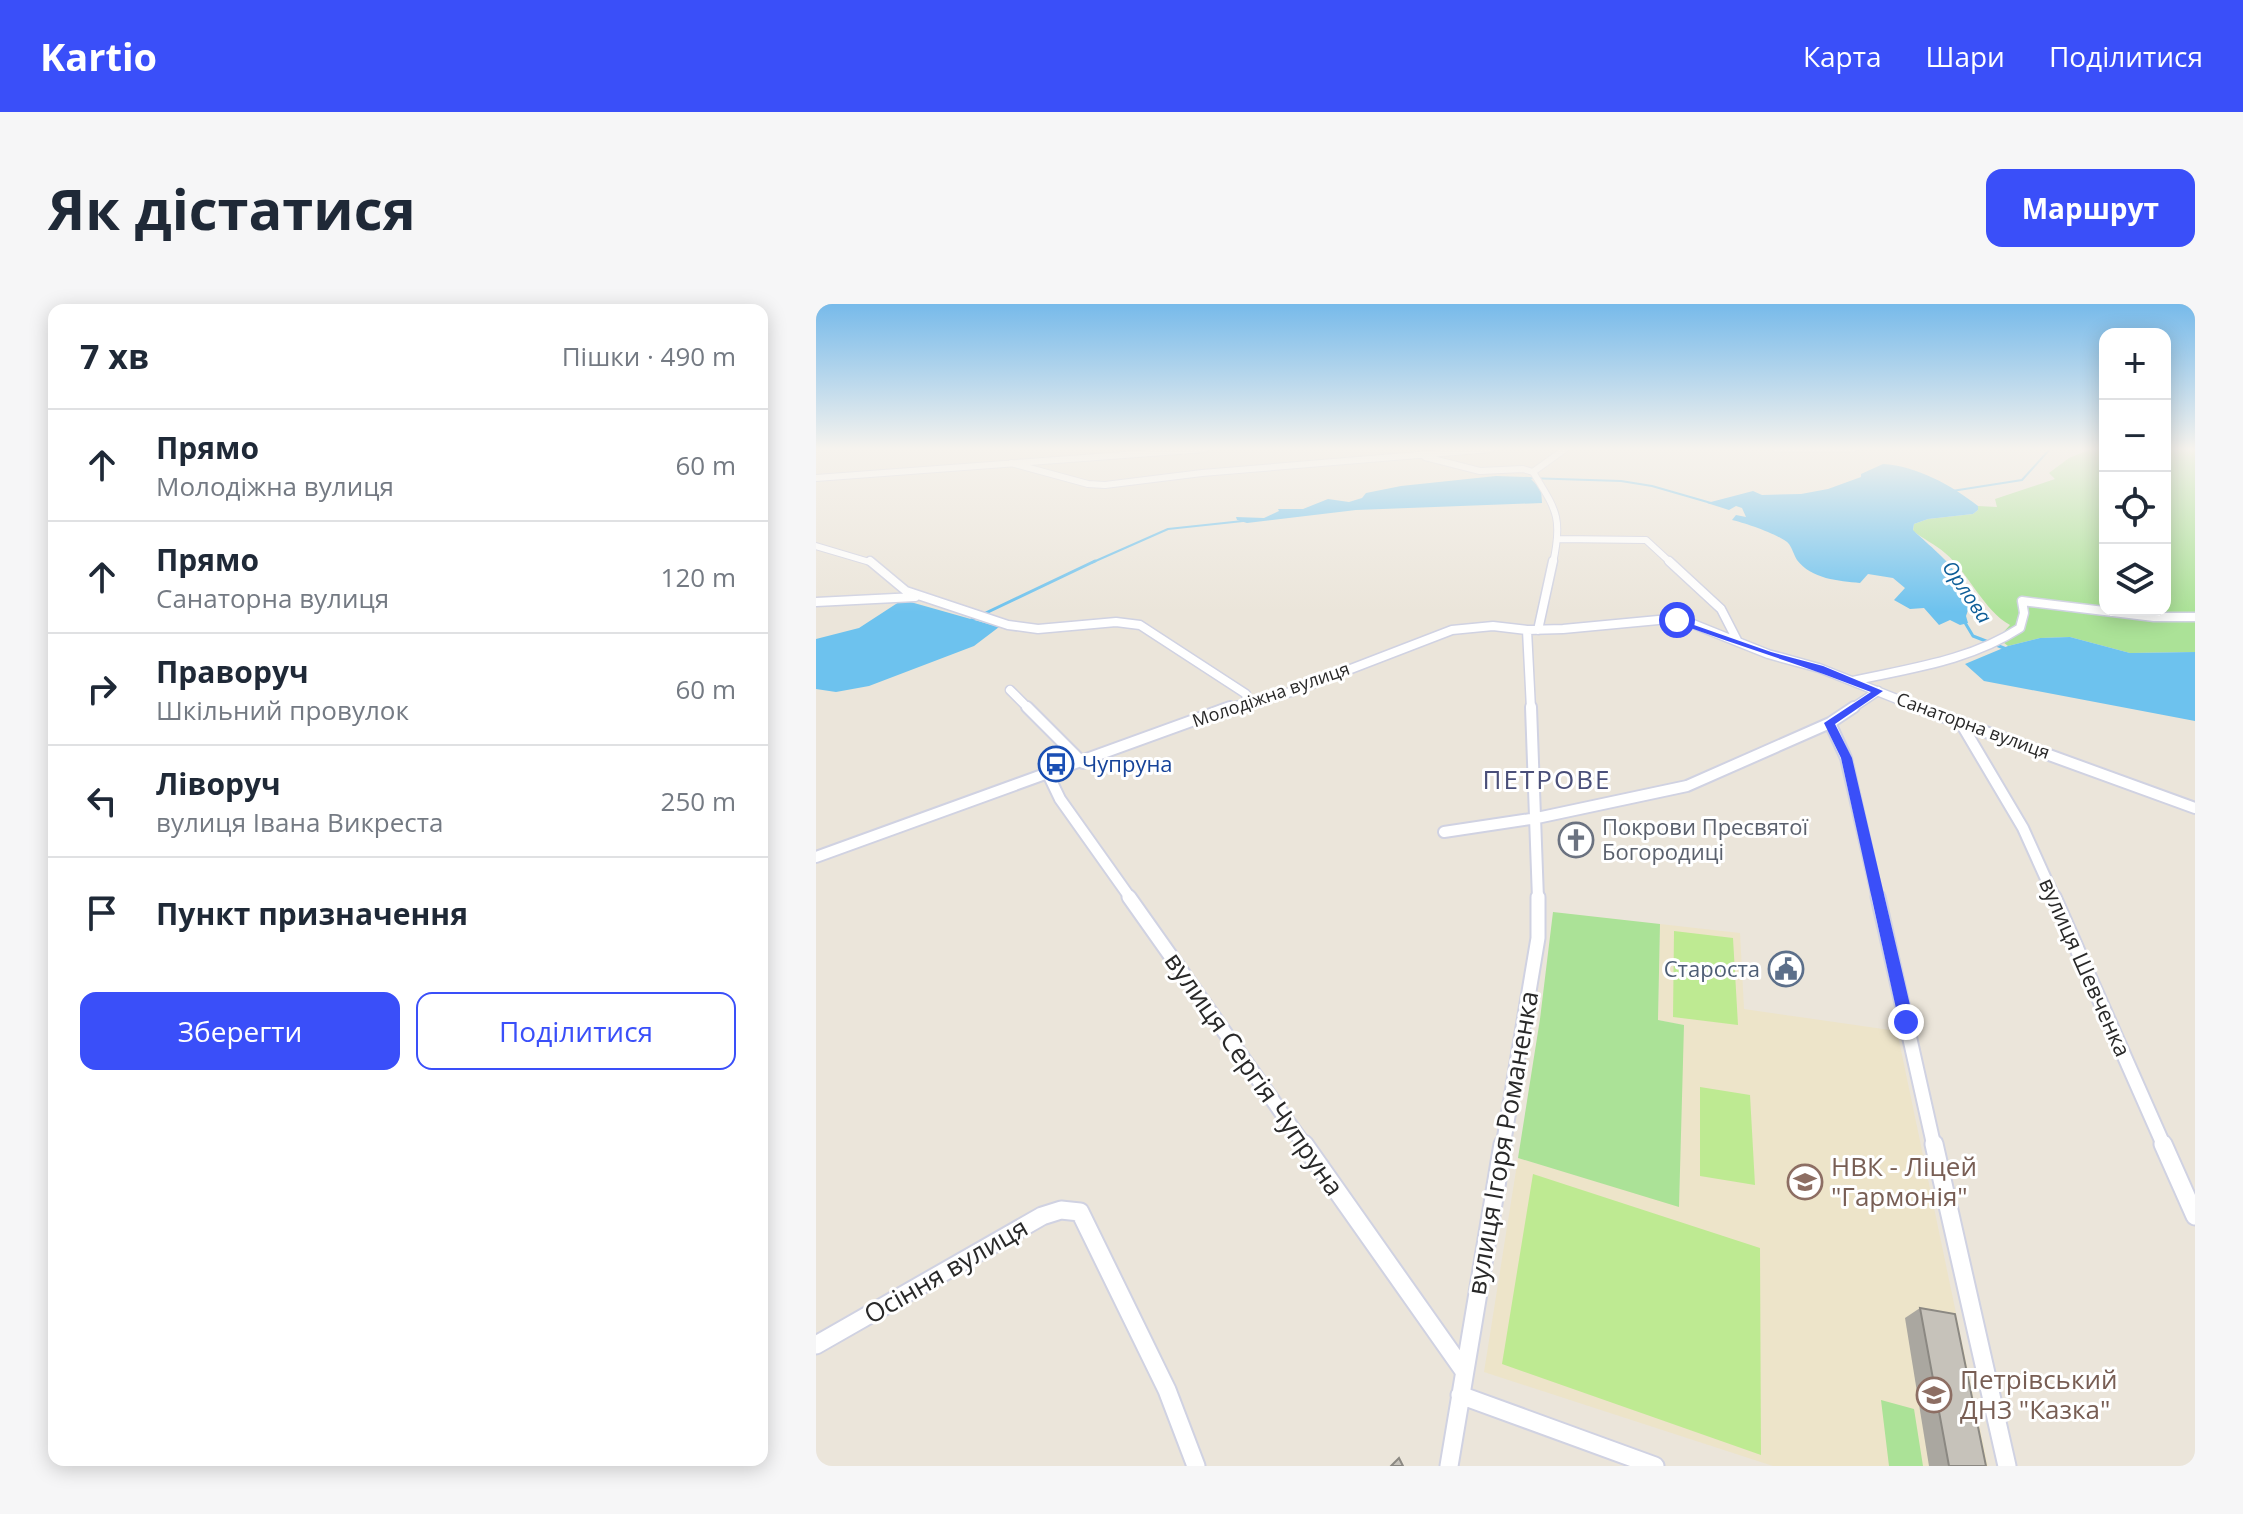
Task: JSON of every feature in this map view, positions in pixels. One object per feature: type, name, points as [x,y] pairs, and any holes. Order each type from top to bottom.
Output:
[{"type":"street","points":[[1552,503],[1557,512],[1558,539],[1646,540],[1721,609],[1738,642]]},
{"type":"street","name":"вулиця Ігоря Романенка","points":[[1449,1466],[1538,938],[1540,906],[1532,630],[1558,539]]},
{"type":"street","points":[[816,546],[868,559],[906,591],[919,597],[1017,627],[1050,629],[1116,622],[1146,627],[1246,694],[1247,701]]},
{"type":"street","points":[[816,602],[919,597]]},
{"type":"street","points":[[1852,681],[1945,660],[1999,643],[2020,628],[2024,613],[2022,601],[2154,617],[2195,617]]},
{"type":"street","name":"Молодіжна вулиця","points":[[816,857],[1083,763],[1247,701],[1291,692],[1452,630],[1493,626],[1532,630],[1669,619],[1693,624],[1738,642]]},
{"type":"street","name":"Санаторна вулиця","points":[[1738,642],[2195,808]]},
{"type":"street","points":[[1010,690],[1083,763]]},
{"type":"street","points":[[1444,832],[1537,818],[1687,786],[1830,723],[1878,691]]},
{"type":"street","points":[[1830,723],[1846,758],[2007,1466]]},
{"type":"street","name":"вулиця Шевченка","points":[[1962,725],[2023,828],[2195,1216]]},
{"type":"street","name":"вулиця Сергія Чупруна","points":[[1048,774],[1060,799],[1464,1371]]},
{"type":"street","name":"Осіння вулиця","points":[[816,1345],[1042,1216],[1061,1210],[1080,1212],[1167,1390],[1196,1466]]},
{"type":"street","points":[[1460,1395],[1655,1466]]},
{"type":"shaded area","name":"НВК - Ліцей \"Гармонія\"","points":[[1660,924],[1740,933],[1744,1009],[1897,1031],[1988,1466],[1773,1466],[1484,1372],[1518,1158],[1679,1206],[1683,1025],[1658,1020]]},
{"type":"green space","points":[[2099,503],[2099,616],[2171,616],[2171,503],[2195,503],[2195,652],[2130,653],[2070,637],[2040,638],[2008,646],[1998,638],[2010,625],[1992,611],[1953,561],[1913,531],[1914,524],[1928,519],[1973,514],[1978,506]]},
{"type":"green space","points":[[1553,912],[1660,924],[1658,1020],[1684,1025],[1679,1207],[1518,1158]]},
{"type":"green space","points":[[1674,931],[1733,938],[1738,1025],[1673,1017]]},
{"type":"green space","points":[[1700,1087],[1750,1095],[1755,1185],[1700,1176]]},
{"type":"green space","points":[[1533,1174],[1760,1248],[1761,1455],[1502,1364]]},
{"type":"green space","points":[[1881,1400],[1914,1409],[1923,1466],[1889,1466]]},
{"type":"water","points":[[1317,503],[1536,503],[1356,510],[1247,523],[1236,517],[1264,518],[1278,509],[1303,509]]},
{"type":"water","points":[[1708,503],[1974,503],[1978,510],[1973,514],[1928,519],[1914,524],[1913,530],[1951,566],[1963,595],[1976,597],[1980,609],[1968,610],[1968,623],[1960,625],[1950,620],[1939,625],[1924,608],[1910,609],[1894,600],[1905,588],[1893,578],[1868,574],[1860,583],[1818,575],[1797,560],[1785,541],[1732,520],[1736,515],[1746,517],[1742,508],[1736,506],[1729,510]]},
{"type":"water","points":[[907,601],[999,627],[974,646],[869,686],[836,692],[816,689],[816,639],[859,628],[899,602]]},
{"type":"water","points":[[2070,637],[2130,653],[2195,652],[2195,721],[1984,681],[1965,664],[2008,646],[2040,638]]},
{"type":"building","points":[[1920,1308],[1955,1314],[1986,1466],[1949,1466]]},
{"type":"building","points":[[1399,1458],[1403,1466],[1391,1466]]},
{"type":"waterway","points":[[1091,563],[1168,529],[1243,521]]},
{"type":"waterway","points":[[969,621],[1095,561]]},
{"type":"waterway","name":"Орлова","points":[[1964,621],[1973,636],[2009,650]]},
{"type":"place","name":"Чупруна","points":[[1056,764]]},
{"type":"place","name":"Покрови Пресвятої Богородиці","points":[[1576,840]]},
{"type":"place","name":"Староста","points":[[1786,969]]},
{"type":"place","name":"НВК - Ліцей \"Гармонія\"","points":[[1805,1182]]},
{"type":"place","name":"Петрівський ДНЗ \"Казка\"","points":[[1934,1395]]},
{"type":"district","name":"ПЕТРОВЕ","points":[[1547,780]]},
{"type":"route","points":[[1677,620],[1878,691],[1830,723],[1846,758],[1906,1022]]}]
